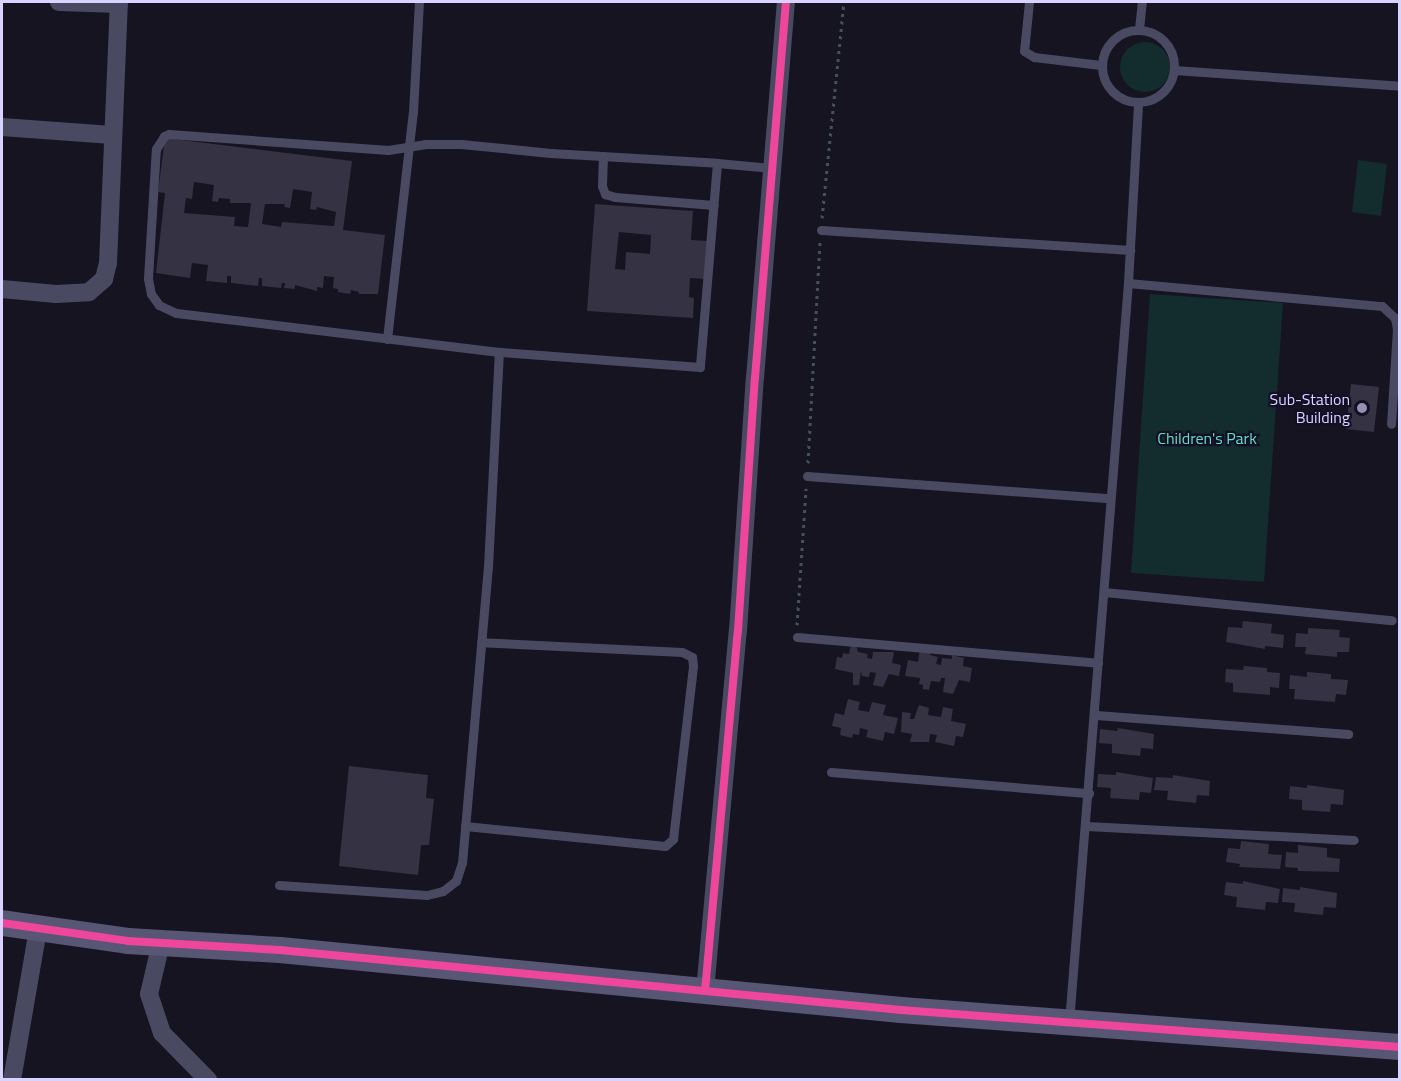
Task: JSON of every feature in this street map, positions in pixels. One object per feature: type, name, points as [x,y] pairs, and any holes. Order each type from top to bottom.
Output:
[{"type":"street","points":[[2,289],[56,294],[89,292],[104,279],[108,263],[119,3],[59,2]]},
{"type":"street","points":[[705,991],[738,632],[786,2]]},
{"type":"street","points":[[2,127],[112,135]]},
{"type":"street","points":[[2,923],[161,943],[280,950],[705,991],[1400,1047]]},
{"type":"street","points":[[12,1080],[38,929]]},
{"type":"street","points":[[161,943],[149,994],[162,1033],[208,1080]]},
{"type":"lane","points":[[387,339],[408,148],[419,2]]},
{"type":"lane","points":[[1029,2],[1024,51],[1034,57],[1101,65]]},
{"type":"lane","points":[[1139,29],[1142,2]]},
{"type":"lane","points":[[1139,29],[1150,32],[1168,45],[1173,56],[1174,70],[1167,88],[1159,96],[1138,103],[1126,101],[1108,87],[1101,65],[1109,44],[1117,36],[1139,29]]},
{"type":"lane","points":[[1174,70],[1400,86]]},
{"type":"lane","points":[[1069,1022],[1096,715],[1109,498],[1128,283],[1138,103]]},
{"type":"lane","points":[[717,163],[700,367],[499,352],[176,313],[159,305],[151,294],[148,278],[156,149],[164,136],[169,134],[366,149],[408,148],[425,144],[461,144],[603,156],[717,163],[772,168]]},
{"type":"lane","points":[[603,156],[602,186],[605,194],[615,197],[714,205]]},
{"type":"lane","points":[[821,230],[1130,249]]},
{"type":"lane","points":[[1128,283],[1382,306],[1395,318],[1397,329],[1390,424]]},
{"type":"lane","points":[[279,885],[427,895],[443,891],[456,881],[462,863],[481,642],[499,352]]},
{"type":"lane","points":[[807,476],[1109,498]]},
{"type":"lane","points":[[1104,592],[1392,620]]},
{"type":"lane","points":[[797,637],[1098,663]]},
{"type":"lane","points":[[465,826],[665,846],[673,839],[693,666],[692,657],[682,652],[481,642]]},
{"type":"lane","points":[[1096,715],[1348,734]]},
{"type":"lane","points":[[831,772],[1089,793]]},
{"type":"lane","points":[[1087,826],[1354,840]]},
{"type":"path","points":[[797,637],[821,230],[844,2]]},
{"type":"green space","points":[[1140,42],[1150,42],[1163,49],[1170,62],[1170,72],[1163,85],[1150,92],[1140,92],[1131,88],[1124,81],[1120,72],[1120,62],[1124,53],[1131,46]]},
{"type":"green space","points":[[1358,160],[1387,164],[1381,216],[1352,212]]},
{"type":"green space","name":"Children's Park","points":[[1150,294],[1283,303],[1264,582],[1131,573]]},
{"type":"building","points":[[165,138],[352,161],[343,230],[385,235],[378,294],[359,294],[351,290],[350,294],[338,292],[338,289],[333,288],[334,277],[324,276],[323,288],[317,287],[317,291],[295,285],[295,289],[284,288],[285,283],[282,283],[281,288],[262,286],[262,278],[259,278],[258,286],[231,283],[231,276],[227,276],[227,283],[206,281],[208,265],[192,263],[190,278],[156,273],[165,193],[158,192]],"holes":[[[194,182],[214,185],[212,201],[218,202],[219,198],[230,199],[230,203],[251,203],[248,227],[234,226],[235,217],[184,213],[186,198],[192,199]],[[293,189],[312,192],[310,209],[316,210],[317,207],[336,212],[334,226],[282,222],[281,227],[262,224],[265,204],[285,204],[284,207],[290,208]]]},
{"type":"building","points":[[595,204],[693,211],[691,240],[709,241],[706,279],[690,278],[689,297],[694,298],[693,318],[587,311]],"holes":[[[619,232],[651,235],[650,254],[626,252],[625,270],[615,269]]]},
{"type":"building","name":"Sub-Station Building","points":[[1351,384],[1379,387],[1374,432],[1346,429]]},
{"type":"building","points":[[1243,621],[1272,624],[1271,633],[1284,635],[1283,648],[1265,646],[1265,649],[1226,642],[1228,627],[1242,628]]},
{"type":"building","points":[[1308,628],[1340,630],[1339,637],[1350,638],[1349,652],[1337,652],[1337,657],[1305,654],[1306,647],[1295,647],[1296,633],[1308,634]]},
{"type":"building","points":[[851,645],[856,645],[858,652],[868,654],[867,658],[872,659],[873,652],[894,652],[892,663],[901,665],[899,676],[889,674],[883,687],[873,685],[876,673],[870,672],[869,677],[862,676],[861,671],[859,685],[853,685],[853,673],[835,669],[837,657],[842,658],[843,653],[849,654]]},
{"type":"building","points":[[920,649],[931,651],[930,655],[938,657],[936,664],[941,665],[942,658],[952,659],[952,655],[964,658],[963,666],[972,668],[970,682],[959,680],[953,694],[943,692],[945,678],[941,678],[940,682],[931,681],[929,690],[923,689],[923,685],[919,684],[920,678],[905,676],[908,660],[918,662]]},
{"type":"building","points":[[1244,666],[1267,668],[1267,672],[1280,673],[1279,688],[1270,687],[1270,695],[1233,692],[1233,683],[1225,682],[1226,669],[1243,670]]},
{"type":"building","points":[[1307,672],[1331,674],[1331,679],[1348,680],[1346,695],[1336,694],[1335,702],[1294,699],[1295,689],[1289,689],[1290,675],[1307,677]]},
{"type":"building","points":[[848,699],[860,702],[858,710],[869,712],[872,702],[886,705],[883,715],[898,718],[894,734],[885,732],[883,741],[866,737],[868,730],[860,728],[859,735],[853,734],[852,738],[840,735],[841,728],[832,726],[835,713],[844,715]]},
{"type":"building","points":[[919,705],[929,708],[928,715],[941,717],[943,707],[953,709],[951,721],[966,724],[963,737],[956,736],[954,746],[935,742],[937,735],[930,734],[929,742],[910,742],[912,734],[901,732],[902,712],[911,713],[910,719],[914,719]]},
{"type":"building","points":[[1118,728],[1154,734],[1153,749],[1141,748],[1140,756],[1112,753],[1112,744],[1099,743],[1100,729],[1117,731]]},
{"type":"building","points":[[349,766],[428,775],[426,798],[434,799],[429,845],[421,845],[418,875],[339,866]]},
{"type":"building","points":[[1116,772],[1153,778],[1151,793],[1140,792],[1139,800],[1110,798],[1111,788],[1097,787],[1098,774],[1116,775]]},
{"type":"building","points":[[1173,775],[1210,781],[1209,796],[1197,795],[1196,803],[1167,800],[1168,791],[1154,790],[1156,777],[1173,778]]},
{"type":"building","points":[[1307,785],[1344,790],[1343,805],[1331,804],[1330,812],[1302,810],[1302,800],[1289,799],[1290,786],[1307,788]]},
{"type":"building","points":[[1241,841],[1269,844],[1268,854],[1282,855],[1280,869],[1239,867],[1240,864],[1226,862],[1228,848],[1240,849]]},
{"type":"building","points":[[1298,845],[1327,848],[1327,857],[1340,859],[1339,872],[1298,871],[1298,868],[1285,867],[1286,852],[1298,853]]},
{"type":"building","points":[[1243,881],[1280,889],[1278,903],[1266,902],[1265,910],[1236,907],[1237,897],[1224,895],[1226,882],[1243,884]]},
{"type":"building","points":[[1300,887],[1337,893],[1336,908],[1324,907],[1323,915],[1294,912],[1295,903],[1282,902],[1283,888],[1300,890]]},
{"type":"cycle path","points":[[705,991],[738,631],[755,378],[786,2]]},
{"type":"cycle path","points":[[2,923],[128,941],[280,950],[901,1010],[1400,1047]]},
{"type":"place","name":"Sub-Station Building","points":[[1362,408]]}]
